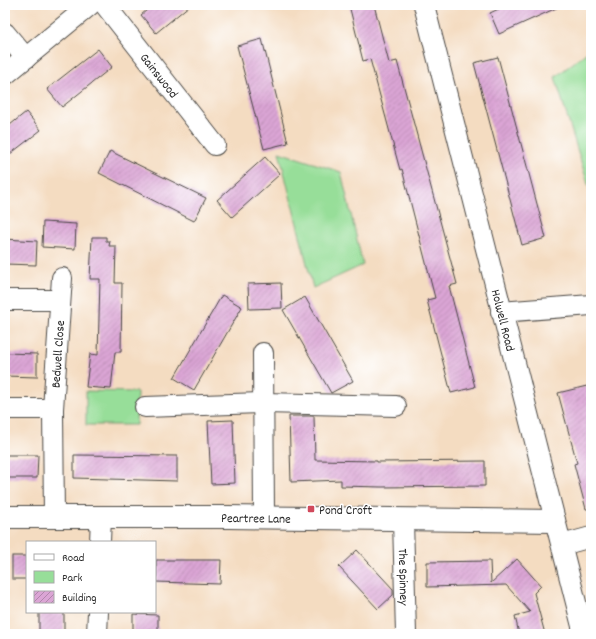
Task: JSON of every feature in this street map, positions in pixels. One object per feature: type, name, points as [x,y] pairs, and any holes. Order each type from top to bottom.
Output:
[{"type":"street","points":[[5,75],[90,5]]},
{"type":"street","name":"Gainswood","points":[[105,5],[215,145]]},
{"type":"street","name":"Holwell Road","points":[[424,5],[554,521],[562,545],[584,634]]},
{"type":"street","points":[[5,33],[26,58]]},
{"type":"street","name":"Bedwell Close","points":[[54,518],[53,409],[62,278]]},
{"type":"street","points":[[7,300],[60,300]]},
{"type":"street","points":[[501,312],[591,305]]},
{"type":"street","points":[[264,353],[264,517]]},
{"type":"street","points":[[145,407],[263,403],[396,406]]},
{"type":"street","points":[[5,409],[53,409]]},
{"type":"street","name":"Peartree Lane","points":[[5,517],[264,517],[554,521]]},
{"type":"street","points":[[100,541],[101,517]]},
{"type":"street","name":"The Spinney","points":[[404,520],[406,634]]},
{"type":"street","points":[[562,545],[591,537]]},
{"type":"street","points":[[97,634],[98,613]]},
{"type":"green space","points":[[591,49],[591,194],[555,77]]},
{"type":"green space","points":[[279,152],[341,172],[363,265],[313,288]]},
{"type":"green space","points":[[86,391],[137,392],[136,425],[86,425]]},
{"type":"building","points":[[153,5],[190,5],[156,33],[141,15]]},
{"type":"building","points":[[349,5],[374,5],[389,63],[397,61],[457,284],[449,286],[475,387],[451,393],[427,300],[435,298],[402,169],[400,170],[370,59],[363,61]]},
{"type":"building","points":[[507,5],[563,5],[499,34],[490,13]]},
{"type":"building","points":[[262,39],[288,143],[264,149],[237,46]]},
{"type":"building","points":[[98,49],[112,67],[62,107],[47,89]]},
{"type":"building","points":[[498,57],[546,238],[522,245],[474,63]]},
{"type":"building","points":[[26,112],[41,130],[5,158],[5,129]]},
{"type":"building","points":[[110,151],[206,198],[194,221],[99,173]]},
{"type":"building","points":[[265,157],[280,174],[232,217],[217,200]]},
{"type":"building","points":[[43,222],[76,224],[75,249],[42,247]]},
{"type":"building","points":[[92,237],[106,237],[106,241],[110,241],[109,246],[116,246],[115,283],[122,283],[121,352],[115,352],[111,389],[86,387],[90,354],[98,355],[100,279],[90,279]]},
{"type":"building","points":[[5,239],[37,241],[36,265],[5,264]]},
{"type":"building","points":[[281,283],[282,308],[249,309],[248,284]]},
{"type":"building","points":[[222,295],[242,307],[194,390],[174,378]]},
{"type":"building","points":[[305,297],[353,381],[331,393],[283,310]]},
{"type":"building","points":[[5,353],[37,354],[37,377],[5,376]]},
{"type":"building","points":[[591,385],[591,509],[586,509],[574,464],[577,463],[558,393]]},
{"type":"building","points":[[289,416],[314,416],[315,460],[377,462],[485,461],[485,486],[381,487],[341,486],[341,480],[291,482]]},
{"type":"building","points":[[233,420],[235,483],[211,484],[208,421]]},
{"type":"building","points":[[5,455],[38,455],[37,478],[5,478]]},
{"type":"building","points":[[74,455],[177,456],[177,481],[74,478]]},
{"type":"building","points":[[357,550],[393,589],[393,595],[378,609],[339,567]]},
{"type":"building","points":[[12,556],[26,556],[26,579],[12,579]]},
{"type":"building","points":[[517,559],[541,586],[534,593],[545,634],[519,634],[515,616],[530,612],[506,585],[427,587],[427,562],[490,561],[491,583]]},
{"type":"building","points":[[156,560],[221,560],[220,584],[156,582]]},
{"type":"building","points":[[39,613],[64,613],[64,634],[39,634]]},
{"type":"building","points":[[133,614],[158,615],[158,634],[133,634]]},
{"type":"place","name":"Pond Croft","points":[[311,509]]}]
